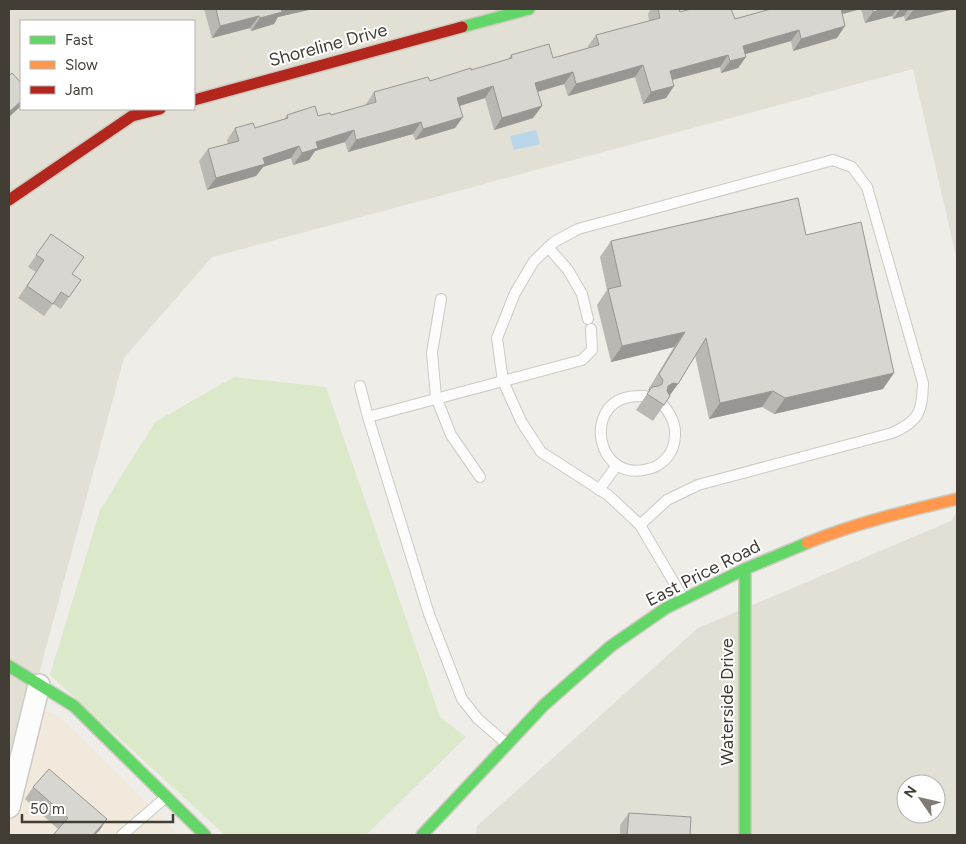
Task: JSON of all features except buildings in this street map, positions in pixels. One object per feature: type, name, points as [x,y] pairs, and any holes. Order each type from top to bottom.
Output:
[{"type":"street","name":"Shoreline Drive","points":[[195,100],[529,9]]},
{"type":"street","points":[[9,200],[132,116],[156,110]]},
{"type":"street","name":"East Price Road","points":[[422,835],[544,705],[611,646],[666,608],[745,569],[841,529],[913,508],[957,499]]},
{"type":"street","name":"Waterside Drive","points":[[744,835],[745,569]]},
{"type":"street","points":[[9,666],[74,706],[203,834]]},
{"type":"street","points":[[9,807],[40,684]]},
{"type":"street","points":[[451,805],[451,820]]},
{"type":"lane","points":[[640,525],[667,500],[698,485],[892,433],[909,426],[918,413],[922,406],[922,383],[868,187],[852,167],[833,160],[578,229],[554,242],[534,261],[515,293],[497,338],[503,381],[521,421],[541,452],[608,495],[640,525],[684,599]]},
{"type":"lane","points":[[368,416],[582,360],[592,350],[589,324],[582,294],[568,270],[548,247]]},
{"type":"lane","points":[[441,299],[432,353],[436,397],[451,435],[480,477]]},
{"type":"lane","points":[[360,386],[429,614],[462,699],[478,719],[507,745]]},
{"type":"lane","points":[[645,396],[629,396],[617,402],[608,410],[602,421],[600,434],[602,446],[608,457],[617,465],[629,470],[641,471],[653,468],[664,461],[671,451],[675,439],[675,427],[671,415],[663,405]]},
{"type":"lane","points":[[599,490],[617,465]]},
{"type":"lane","points":[[122,835],[166,797]]},
{"type":"shaded area","points":[[9,9],[957,9],[957,261],[913,69],[212,257],[124,358],[9,791]]},
{"type":"shaded area","points":[[957,511],[957,835],[476,835],[477,826],[698,628],[951,521]]},
{"type":"shaded area","points":[[30,707],[57,715],[179,835],[9,835],[9,791]]},
{"type":"green space","points":[[234,377],[326,387],[440,717],[466,737],[366,835],[225,835],[50,675],[100,510],[155,422]]},
{"type":"water","points":[[536,130],[540,144],[514,150],[510,136]]},
{"type":"traffic: fast","points":[[462,27],[529,9]]},
{"type":"traffic: fast","points":[[422,835],[544,705],[611,646],[666,608],[745,569],[807,543]]},
{"type":"traffic: fast","points":[[745,569],[745,835]]},
{"type":"traffic: fast","points":[[9,666],[74,706],[205,835]]},
{"type":"traffic: slow","points":[[807,543],[863,523],[957,499]]},
{"type":"traffic: jam","points":[[195,100],[462,27]]},
{"type":"traffic: jam","points":[[9,200],[132,116],[156,110]]}]
